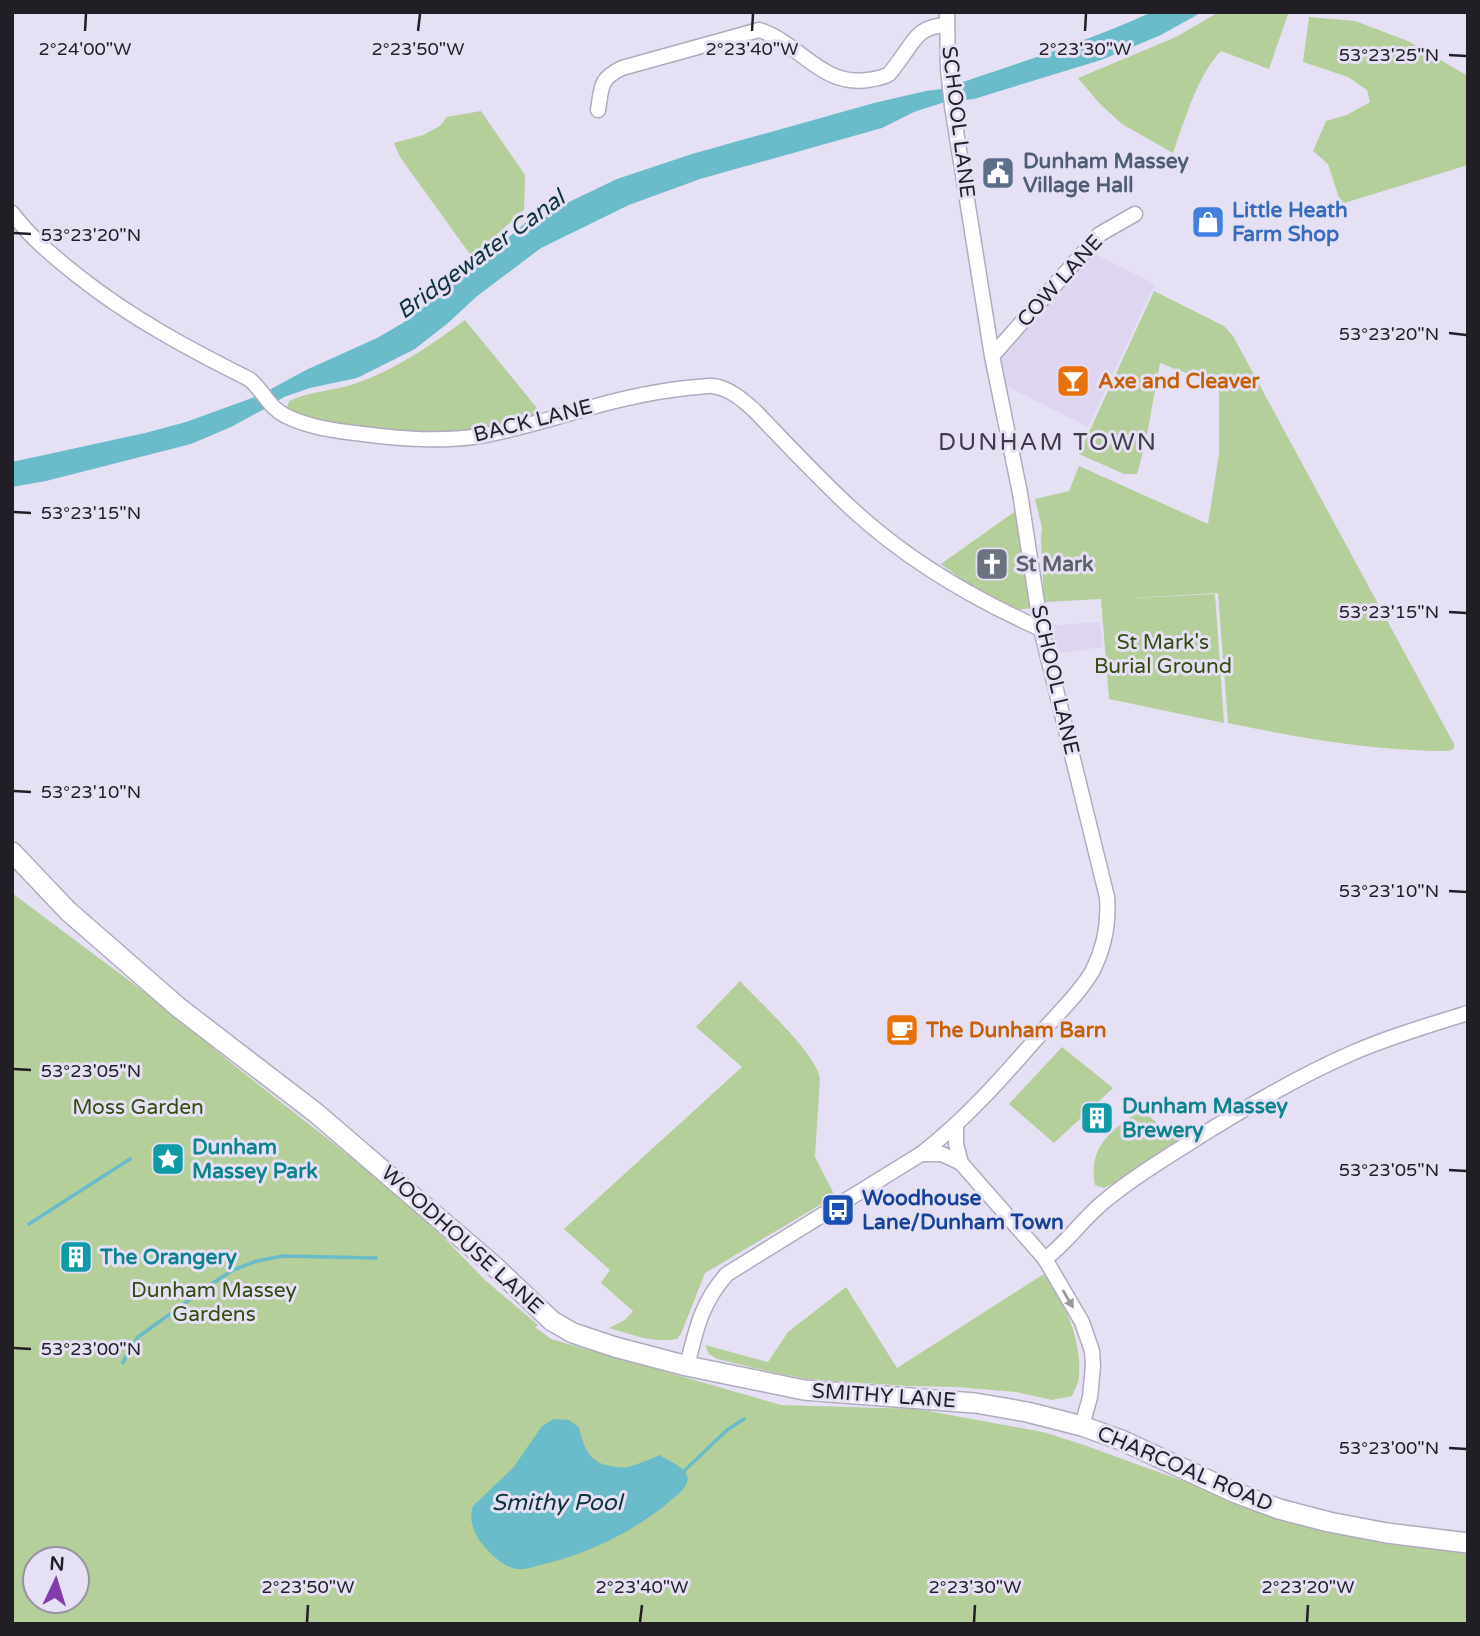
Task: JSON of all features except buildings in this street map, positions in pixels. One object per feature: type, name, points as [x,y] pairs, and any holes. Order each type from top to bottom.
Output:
[{"type":"main road","name":"WOODHOUSE LANE","points":[[12,852],[68,911],[178,1007],[316,1113],[493,1265],[552,1321],[573,1333],[615,1347],[687,1366]]},
{"type":"main road","name":"SMITHY LANE","points":[[687,1366],[804,1390],[975,1403],[1027,1412],[1082,1426]]},
{"type":"main road","name":"CHARCOAL ROAD","points":[[1082,1426],[1159,1456],[1236,1493],[1279,1508],[1329,1522],[1387,1533],[1468,1543]]},
{"type":"street","name":"SCHOOL LANE","points":[[921,1154],[956,1125],[1010,1069],[1080,989],[1092,972],[1105,936],[1108,916],[1107,897],[1041,629],[1020,493],[992,356],[952,106],[947,19]]},
{"type":"street","points":[[597,110],[603,80],[622,68],[759,30],[772,34],[828,75],[861,81],[877,78],[889,74],[925,29],[937,26],[947,19]]},
{"type":"street","name":"BACK LANE","points":[[12,213],[27,232],[56,259],[127,312],[254,383],[274,408],[296,421],[339,431],[421,440],[458,438],[501,431],[668,389],[714,386],[737,396],[754,410],[852,509],[883,536],[917,561],[981,600],[1041,629]]},
{"type":"street","name":"COW LANE","points":[[992,356],[1100,234],[1135,214]]},
{"type":"street","points":[[1045,1259],[1104,1201],[1228,1118],[1291,1082],[1353,1053],[1409,1031],[1468,1013]]},
{"type":"street","points":[[956,1125],[956,1144],[961,1163]]},
{"type":"street","points":[[687,1366],[705,1305],[727,1275],[921,1154],[942,1154],[961,1163]]},
{"type":"street","name":"CHARCOAL ROAD","points":[[961,1163],[1045,1259],[1082,1322],[1092,1351],[1092,1381],[1082,1426]]},
{"type":"shaded area","points":[[1089,251],[1155,284],[1088,427],[1004,385],[998,355]]},
{"type":"shaded area","points":[[1100,622],[1103,647],[1049,655],[1044,626]]},
{"type":"green space","points":[[1219,12],[1288,14],[1269,69],[1221,51],[1205,72],[1192,99],[1173,153],[1122,124],[1078,78],[1176,37]]},
{"type":"green space","points":[[1309,17],[1355,21],[1408,41],[1468,76],[1468,165],[1341,204],[1328,164],[1313,151],[1326,121],[1347,115],[1370,102],[1367,90],[1348,77],[1303,62]]},
{"type":"green space","points":[[481,111],[525,175],[524,210],[472,257],[400,157],[394,143],[423,135],[440,126],[447,117]]},
{"type":"green space","name":"St Mark's Burial Ground","points":[[1154,291],[1224,326],[1233,336],[1454,748],[1449,751],[1365,746],[1228,723],[1218,593],[1113,599],[1215,594],[1224,723],[1109,699],[1101,599],[1044,602],[1042,528],[1035,499],[1069,491],[1079,466],[1208,524],[1219,454],[1217,385],[1160,363],[1137,474],[1124,474],[1079,454]]},
{"type":"green space","points":[[465,320],[541,413],[473,431],[424,433],[316,421],[286,411],[289,401],[349,386],[400,364]]},
{"type":"green space","points":[[1017,510],[1031,608],[1017,610],[983,595],[941,564]]},
{"type":"green space","name":"Dunham Massey Park","points":[[12,893],[155,1000],[412,1205],[485,1280],[551,1339],[781,1405],[917,1409],[1043,1432],[1302,1524],[1395,1545],[1468,1553],[1468,1624],[12,1624]]},
{"type":"green space","points":[[740,981],[798,1042],[816,1067],[820,1078],[815,1157],[835,1196],[705,1273],[677,1339],[651,1339],[609,1328],[625,1320],[633,1311],[601,1283],[610,1270],[564,1229],[742,1067],[696,1027]]},
{"type":"green space","points":[[1062,1047],[1113,1088],[1054,1143],[1009,1104]]},
{"type":"green space","points":[[1141,1110],[1179,1140],[1123,1179],[1104,1188],[1095,1185],[1095,1160],[1104,1140]]},
{"type":"green space","points":[[1047,1272],[1070,1321],[1078,1347],[1079,1378],[1072,1396],[1052,1400],[1016,1392],[807,1379],[717,1359],[709,1354],[705,1345],[768,1362],[788,1332],[846,1287],[897,1368]]},
{"type":"water","points":[[1152,12],[1202,12],[1161,35],[1101,60],[974,99],[945,102],[914,112],[882,128],[700,179],[629,205],[541,248],[476,297],[415,349],[357,378],[310,388],[284,397],[231,427],[191,444],[46,481],[12,487],[12,462],[186,422],[260,395],[306,370],[377,338],[403,323],[463,277],[525,223],[617,179],[692,154],[874,103],[942,89],[1074,44]]},
{"type":"water","name":"Smithy Pool","points":[[554,1419],[569,1420],[579,1427],[587,1450],[600,1463],[628,1467],[660,1455],[686,1473],[687,1482],[679,1494],[654,1513],[610,1540],[561,1559],[528,1568],[513,1568],[494,1557],[480,1541],[472,1522],[473,1506],[513,1468],[542,1426]]},
{"type":"waterway","points":[[29,1224],[130,1159]]},
{"type":"waterway","points":[[123,1363],[138,1337],[233,1270],[257,1261],[283,1256],[376,1258]]},
{"type":"waterway","points":[[684,1471],[727,1430],[744,1419]]},
{"type":"place","name":"Dunham Massey Village Hall","points":[[998,173]]},
{"type":"place","name":"Little Heath Farm Shop","points":[[1208,222]]},
{"type":"place","name":"Axe and Cleaver","points":[[1073,381]]},
{"type":"place","name":"St Mark","points":[[992,564]]},
{"type":"place","name":"The Dunham Barn","points":[[902,1030]]},
{"type":"place","name":"Dunham Massey Brewery","points":[[1097,1118]]},
{"type":"place","name":"Dunham Massey Park","points":[[168,1159]]},
{"type":"place","name":"Woodhouse Lane/Dunham Town","points":[[838,1210]]},
{"type":"place","name":"The Orangery","points":[[76,1257]]},
{"type":"district","name":"DUNHAM TOWN","points":[[1048,442]]},
{"type":"water label","name":"Bridgewater Canal","points":[[481,255]]},
{"type":"park label","name":"Moss Garden","points":[[138,1107]]},
{"type":"park label","name":"Dunham Massey Gardens","points":[[214,1302]]}]
